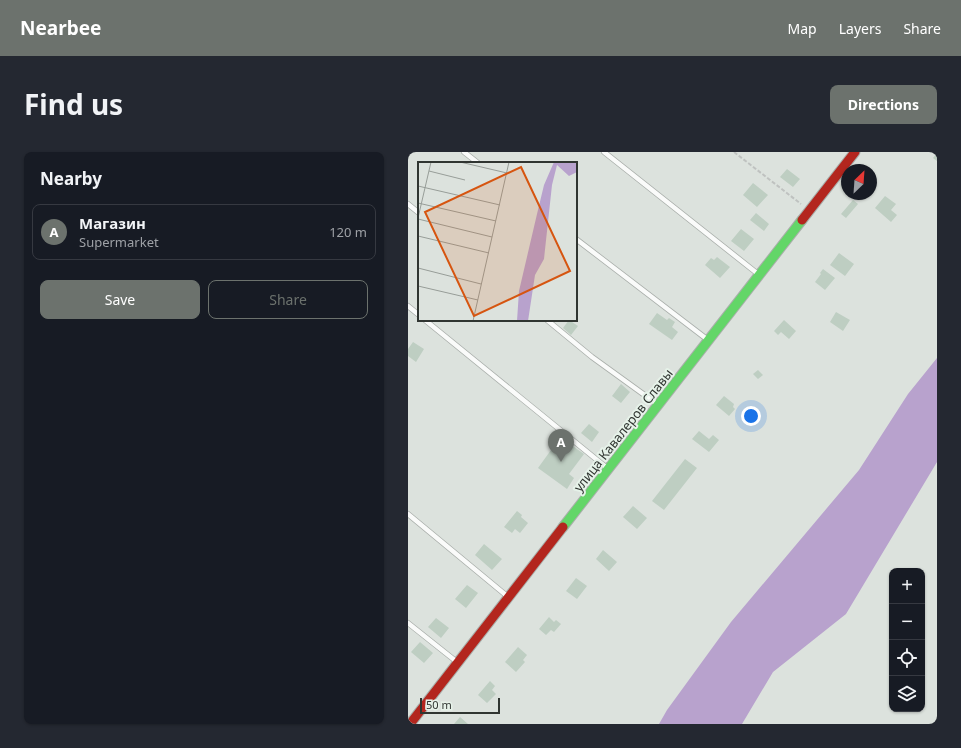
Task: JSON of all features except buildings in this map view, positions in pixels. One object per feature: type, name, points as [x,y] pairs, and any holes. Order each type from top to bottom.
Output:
[{"type":"street","name":"улица Кавалеров Славы","points":[[410,724],[855,152]]},
{"type":"lane","points":[[464,152],[477,162]]},
{"type":"lane","points":[[604,152],[760,275]]},
{"type":"lane","points":[[408,204],[418,212]]},
{"type":"lane","points":[[577,240],[708,341]]},
{"type":"lane","points":[[408,306],[418,314]]},
{"type":"lane","points":[[426,321],[609,469]]},
{"type":"lane","points":[[548,321],[592,357],[658,406]]},
{"type":"lane","points":[[408,514],[509,598]]},
{"type":"lane","points":[[408,623],[458,663]]},
{"type":"path","points":[[734,152],[810,211]]},
{"type":"shaded area","points":[[937,358],[937,462],[846,614],[773,672],[742,724],[659,724],[667,710],[731,622],[859,470],[908,394]]},
{"type":"traffic: fast","points":[[563,527],[802,220]]},
{"type":"traffic: jam","points":[[802,220],[855,152]]},
{"type":"traffic: jam","points":[[410,724],[563,527]]},
{"type":"place","name":"Магазин","points":[[561,462]]}]
